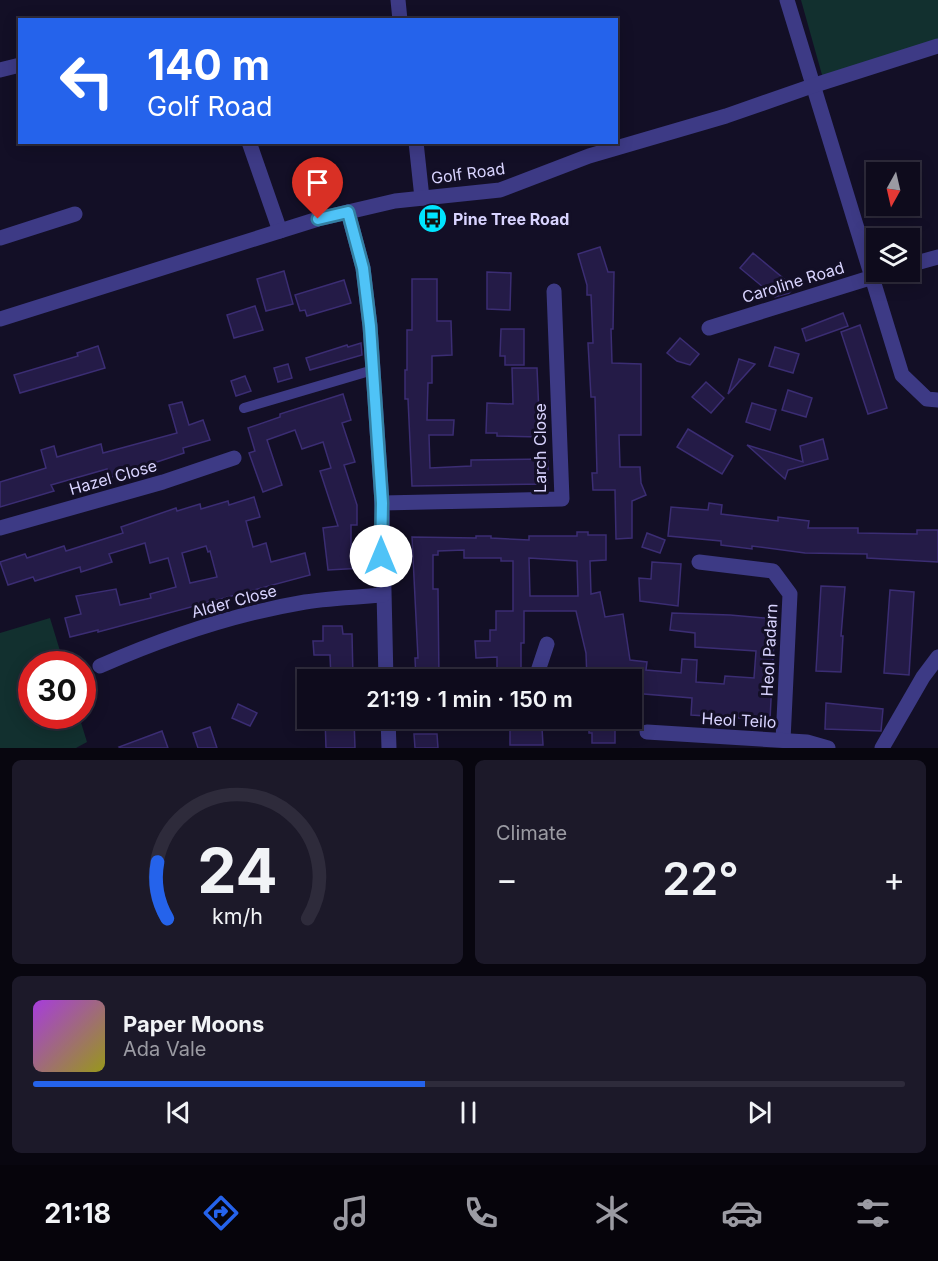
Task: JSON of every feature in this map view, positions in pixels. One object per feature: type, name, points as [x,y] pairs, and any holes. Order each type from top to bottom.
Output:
[{"type":"street","points":[[398,0],[400,18]]},
{"type":"street","points":[[787,0],[866,254]]},
{"type":"street","name":"Golf Road","points":[[0,319],[280,231],[348,212],[394,201],[500,190],[589,156],[726,116],[938,46]]},
{"type":"street","points":[[0,70],[18,66]]},
{"type":"street","points":[[250,144],[280,231]]},
{"type":"street","points":[[416,144],[422,198]]},
{"type":"street","points":[[348,212],[363,268],[373,370],[382,503],[386,669]]},
{"type":"street","points":[[0,238],[75,214]]},
{"type":"street","points":[[920,262],[938,257]]},
{"type":"street","name":"Caroline Road","points":[[709,328],[866,278]]},
{"type":"street","points":[[875,282],[903,375],[927,399],[938,400]]},
{"type":"street","name":"Larch Close","points":[[382,503],[561,499],[554,291]]},
{"type":"street","name":"Hazel Close","points":[[0,528],[163,482],[234,459]]},
{"type":"street","name":"Heol Padarn","points":[[699,562],[773,571],[790,594],[783,740]]},
{"type":"street","name":"Alder Close","points":[[100,666],[143,647],[232,617],[307,602],[383,595]]},
{"type":"street","points":[[539,669],[547,644]]},
{"type":"street","points":[[882,748],[923,677],[938,657]]},
{"type":"street","points":[[388,729],[389,748]]},
{"type":"street","name":"Heol Teilo","points":[[647,732],[807,742],[828,748]]},
{"type":"lane","points":[[244,408],[373,370]]},
{"type":"green space","points":[[801,0],[938,0],[938,46],[824,82]]},
{"type":"green space","points":[[50,618],[60,651],[18,651],[18,729],[83,729],[87,742],[76,748],[0,748],[0,633]]},
{"type":"building","points":[[600,247],[608,272],[614,272],[612,363],[641,364],[641,435],[619,435],[620,467],[640,467],[641,483],[646,495],[632,501],[632,538],[616,539],[615,490],[593,490],[592,473],[597,473],[595,397],[591,397],[588,343],[593,343],[591,295],[587,295],[587,285],[578,254]]},
{"type":"building","points":[[753,253],[794,287],[789,293],[775,297],[740,268]]},
{"type":"building","points":[[284,271],[293,304],[266,311],[257,279]]},
{"type":"building","points":[[487,272],[511,273],[510,310],[487,309]]},
{"type":"building","points":[[412,279],[437,279],[437,321],[451,321],[452,355],[432,356],[432,383],[428,383],[427,420],[454,420],[453,435],[429,435],[430,468],[471,466],[471,460],[548,459],[548,484],[412,486],[405,370],[407,370],[407,330],[412,330]]},
{"type":"building","points":[[344,280],[351,303],[307,316],[305,310],[300,311],[295,295]]},
{"type":"building","points":[[255,306],[263,330],[234,338],[227,315]]},
{"type":"building","points":[[843,313],[848,326],[806,341],[802,329]]},
{"type":"building","points":[[860,325],[887,408],[868,414],[841,332]]},
{"type":"building","points":[[501,329],[524,329],[524,365],[505,365],[505,356],[500,356]]},
{"type":"building","points":[[680,338],[699,354],[690,365],[677,361],[667,353]]},
{"type":"building","points":[[361,343],[362,355],[310,370],[306,358]]},
{"type":"building","points":[[98,346],[105,368],[20,393],[14,375],[78,356],[77,353]]},
{"type":"building","points":[[775,347],[799,354],[793,373],[769,366]]},
{"type":"building","points":[[739,359],[755,364],[728,394]]},
{"type":"building","points":[[288,364],[292,378],[278,382],[274,368]]},
{"type":"building","points":[[512,368],[537,368],[540,437],[497,436],[497,433],[486,433],[487,403],[513,404]]},
{"type":"building","points":[[245,376],[251,391],[236,396],[231,381]]},
{"type":"building","points":[[706,382],[724,398],[711,413],[692,397]]},
{"type":"building","points":[[788,390],[812,398],[806,417],[782,410]]},
{"type":"building","points":[[343,394],[351,420],[342,423],[355,462],[344,465],[357,505],[357,525],[351,525],[351,553],[363,552],[364,568],[328,570],[323,528],[338,526],[320,471],[331,468],[323,442],[302,449],[295,430],[267,440],[282,485],[263,492],[249,453],[255,451],[248,428],[280,417],[280,414]]},
{"type":"building","points":[[182,402],[189,425],[203,420],[210,440],[183,448],[184,453],[109,478],[107,469],[51,485],[54,491],[0,507],[0,482],[46,468],[41,450],[54,446],[57,457],[101,444],[103,453],[177,433],[169,405]]},
{"type":"building","points":[[752,403],[776,410],[770,430],[746,422]]},
{"type":"building","points":[[688,429],[733,456],[722,474],[677,447]]},
{"type":"building","points":[[823,439],[828,459],[788,470],[785,479],[747,445],[803,462],[800,446]]},
{"type":"building","points":[[254,497],[260,517],[246,521],[253,547],[266,543],[271,562],[305,553],[310,575],[98,632],[98,630],[70,637],[65,618],[81,614],[76,596],[116,589],[120,605],[151,598],[150,594],[176,587],[168,558],[150,563],[145,543],[109,554],[112,562],[81,572],[80,567],[35,581],[33,577],[8,585],[0,562],[25,554],[27,558],[64,546],[66,551],[123,533],[121,527],[176,508],[177,511],[200,504],[201,509],[228,501],[229,505]],"holes":[[[206,546],[208,552],[210,551],[217,577],[190,583],[182,553]]]},
{"type":"building","points":[[709,503],[722,505],[721,514],[778,521],[778,517],[809,521],[808,528],[858,528],[858,533],[917,534],[917,530],[938,530],[938,562],[867,558],[867,554],[805,553],[752,546],[752,549],[721,545],[721,541],[668,536],[671,507],[708,510]]},
{"type":"building","points":[[577,532],[588,532],[588,535],[606,535],[606,560],[590,561],[591,594],[600,592],[605,617],[623,614],[630,660],[647,662],[646,670],[681,673],[682,659],[697,660],[696,682],[724,684],[725,676],[754,678],[756,651],[695,647],[695,633],[670,630],[672,613],[775,619],[770,720],[691,715],[692,698],[642,694],[642,669],[587,669],[586,653],[576,611],[524,611],[521,669],[497,669],[497,657],[476,658],[475,641],[490,641],[490,630],[496,630],[496,611],[513,611],[513,561],[501,561],[501,558],[464,558],[464,550],[438,551],[438,555],[433,555],[433,589],[438,589],[439,669],[416,669],[415,658],[418,658],[412,537],[476,538],[476,536],[491,536],[491,538],[529,540],[529,536],[577,536]],"holes":[[[529,558],[577,561],[578,596],[530,596]]]},
{"type":"building","points":[[647,533],[665,540],[660,553],[642,547]]},
{"type":"building","points":[[652,562],[681,564],[678,606],[640,601],[639,578],[651,579]]},
{"type":"building","points":[[821,586],[845,587],[841,672],[816,671]]},
{"type":"building","points":[[890,590],[914,592],[909,675],[884,673]]},
{"type":"building","points":[[323,626],[342,626],[343,634],[352,634],[353,669],[331,669],[330,655],[314,655],[313,641],[323,641]]},
{"type":"building","points":[[826,703],[883,709],[881,731],[825,729]]},
{"type":"building","points":[[238,704],[257,713],[250,726],[232,718]]},
{"type":"building","points":[[210,727],[217,748],[198,748],[193,733]]},
{"type":"building","points":[[325,729],[354,729],[355,748],[326,748]]},
{"type":"building","points":[[510,729],[542,729],[543,745],[510,745]]},
{"type":"building","points":[[589,729],[615,729],[615,743],[592,743],[592,733],[589,733]]},
{"type":"building","points":[[162,731],[168,748],[119,747]]},
{"type":"building","points":[[414,734],[437,734],[438,748],[415,748]]},
{"type":"place","name":"Pine Tree Road","points":[[432,219]]},
{"type":"route","points":[[318,219],[348,212],[363,268],[370,326],[382,503],[381,556]]}]
